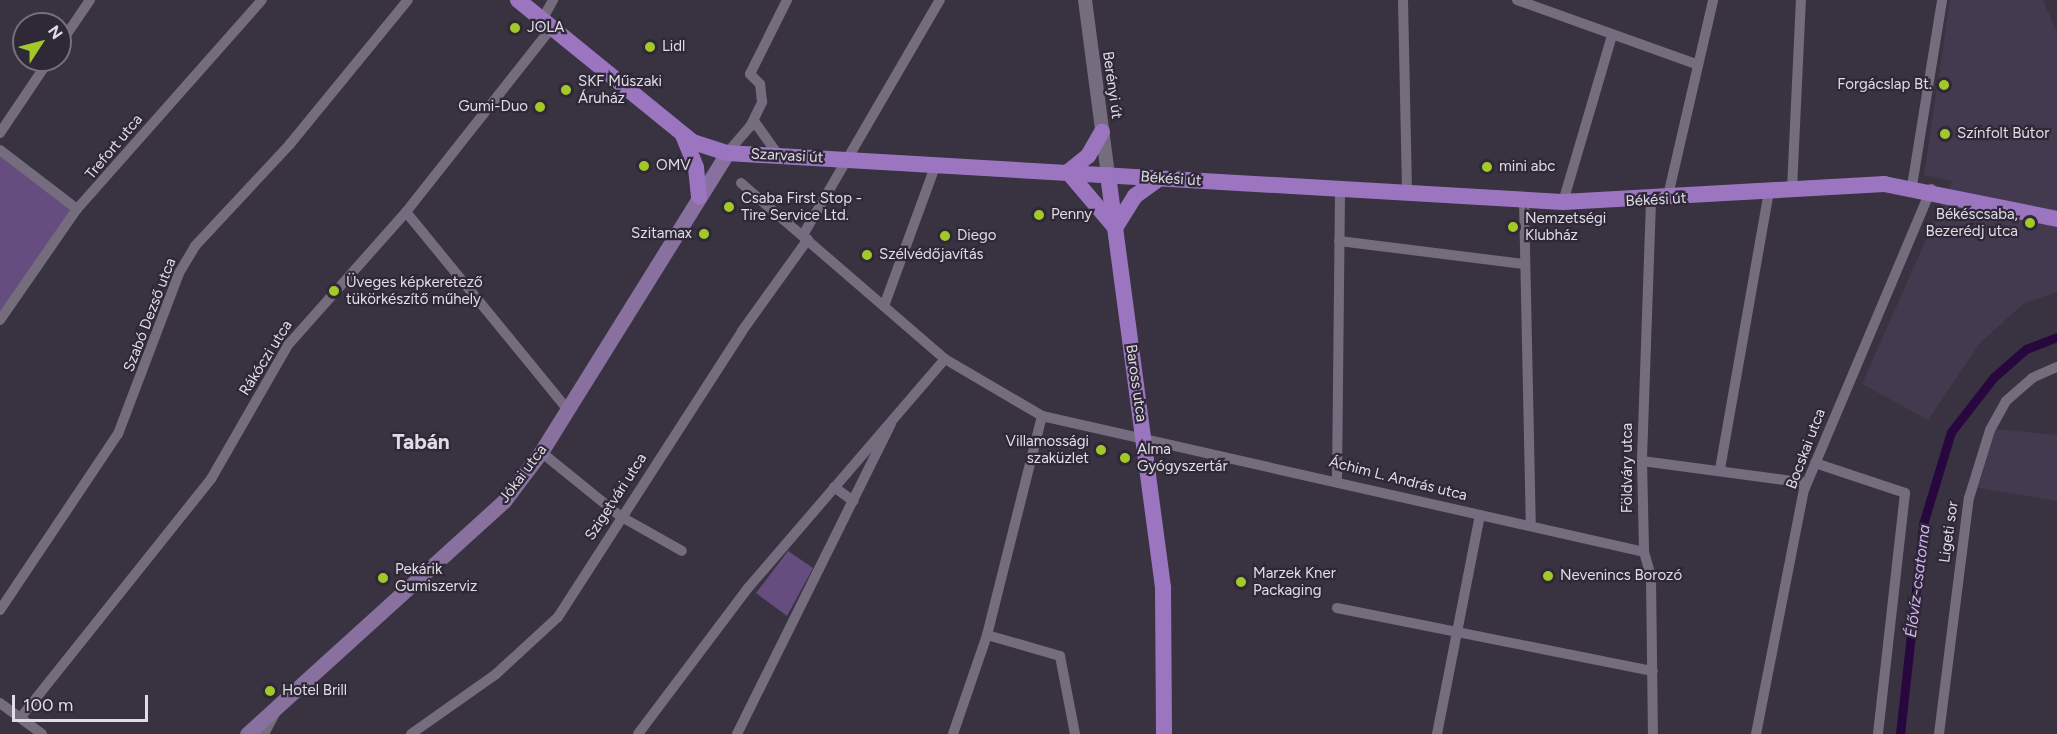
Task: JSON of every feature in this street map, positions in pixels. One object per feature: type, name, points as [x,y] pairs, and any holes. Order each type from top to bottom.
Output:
[{"type":"main road","name":"Szarvasi út","points":[[518,0],[683,134],[727,153],[1108,175]]},
{"type":"main road","points":[[1102,132],[1088,156],[1068,172],[1115,228],[1135,196],[1158,179]]},
{"type":"main road","points":[[683,134],[696,168],[699,197]]},
{"type":"main road","name":"Jókai utca","points":[[247,734],[485,521],[541,452],[727,153]]},
{"type":"main road","name":"Békési út","points":[[1108,175],[1340,191],[1563,202],[1659,201],[1857,183],[1931,189],[2057,219]]},
{"type":"main road","name":"Baross utca","points":[[1108,175],[1166,617],[1164,734]]},
{"type":"street","points":[[72,26],[90,0]]},
{"type":"street","name":"Trefort utca","points":[[0,320],[77,209],[262,0]]},
{"type":"street","name":"Szabó Dezső utca","points":[[0,610],[118,434],[179,273],[195,246],[290,144],[408,0]]},
{"type":"street","name":"Rákóczi utca","points":[[21,717],[211,479],[288,345],[406,212],[547,24],[553,0]]},
{"type":"street","points":[[727,153],[753,121],[763,93],[750,74],[787,0]]},
{"type":"street","name":"Szigetvári utca","points":[[411,734],[496,674],[558,617],[620,516],[806,237],[940,0]]},
{"type":"street","name":"Berényi út","points":[[1085,0],[1108,175]]},
{"type":"street","points":[[1403,0],[1407,194]]},
{"type":"street","points":[[1517,0],[1696,64]]},
{"type":"street","name":"Földváry utca","points":[[1653,734],[1652,576],[1644,552],[1642,461],[1659,201],[1713,0]]},
{"type":"street","points":[[1792,189],[1801,0]]},
{"type":"street","points":[[1912,186],[1942,0]]},
{"type":"street","points":[[1563,202],[1612,35]]},
{"type":"street","points":[[0,133],[41,72]]},
{"type":"street","points":[[753,121],[779,156]]},
{"type":"street","points":[[0,150],[77,209]]},
{"type":"street","points":[[884,306],[936,164]]},
{"type":"street","name":"Szarvasi út","points":[[741,183],[945,359],[1042,416],[1144,439]]},
{"type":"street","name":"Bocskai utca","points":[[1756,734],[1807,483],[1931,189]]},
{"type":"street","points":[[1337,479],[1340,191]]},
{"type":"street","points":[[1720,469],[1769,191]]},
{"type":"street","points":[[1524,200],[1531,526]]},
{"type":"street","points":[[406,212],[567,409]]},
{"type":"street","points":[[1339,241],[1524,264]]},
{"type":"street","points":[[638,734],[748,588],[945,359]]},
{"type":"street","name":"Ligeti sor","points":[[1939,734],[1969,498],[1990,430],[2006,401],[2032,378],[2057,367]]},
{"type":"street","points":[[953,734],[987,635],[1042,416]]},
{"type":"street","points":[[737,734],[893,418]]},
{"type":"street","name":"Áchim L. András utca","points":[[1144,439],[1337,479],[1480,515],[1644,552]]},
{"type":"street","points":[[541,452],[620,516],[682,551]]},
{"type":"street","points":[[1642,461],[1720,469],[1807,483]]},
{"type":"street","points":[[1815,463],[1905,493],[1878,734]]},
{"type":"street","points":[[834,487],[853,501]]},
{"type":"street","points":[[1437,734],[1480,515]]},
{"type":"street","points":[[1337,608],[1457,630],[1653,671]]},
{"type":"street","points":[[987,635],[1060,656],[1075,734]]},
{"type":"street","points":[[0,703],[42,734]]},
{"type":"street","points":[[264,734],[280,705]]},
{"type":"shaded area","points":[[1950,0],[2043,0],[2057,33],[2057,292],[2023,304],[1980,343],[1928,420],[1862,384],[1952,181],[1924,175]]},
{"type":"shaded area","points":[[0,152],[74,209],[0,317]]},
{"type":"shaded area","points":[[1996,429],[2057,435],[2057,501],[1978,488]]},
{"type":"shaded area","points":[[788,551],[813,568],[787,616],[756,593]]},
{"type":"waterway","name":"Élővíz-csatorna","points":[[1900,734],[1923,524],[1951,432],[1994,377],[2026,349],[2057,337]]},
{"type":"place","name":"JOLA","points":[[515,28]]},
{"type":"place","name":"Lidl","points":[[650,47]]},
{"type":"place","name":"Forgácslap Bt.","points":[[1944,85]]},
{"type":"place","name":"SKF Műszaki Áruház","points":[[566,90]]},
{"type":"place","name":"Gumi-Duo","points":[[540,107]]},
{"type":"place","name":"Színfolt Bútor","points":[[1945,134]]},
{"type":"place","name":"OMV","points":[[644,166]]},
{"type":"place","name":"mini abc","points":[[1487,167]]},
{"type":"place","name":"Csaba First Stop - Tire Service Ltd.","points":[[729,207]]},
{"type":"place","name":"Penny","points":[[1039,215]]},
{"type":"place","name":"Békéscsaba, Bezerédj utca","points":[[2030,223]]},
{"type":"place","name":"Nemzetségi Klubház","points":[[1513,227]]},
{"type":"place","name":"Szitamax","points":[[704,234]]},
{"type":"place","name":"Diego","points":[[945,236]]},
{"type":"place","name":"Szélvédőjavítás","points":[[867,255]]},
{"type":"place","name":"Üveges képkeretező tükörkészítő műhely","points":[[334,291]]},
{"type":"place","name":"Villamossági szaküzlet","points":[[1101,450]]},
{"type":"place","name":"Alma Gyógyszertár","points":[[1125,458]]},
{"type":"place","name":"Nevenincs Borozó","points":[[1548,576]]},
{"type":"place","name":"Pekárik Gumiszerviz","points":[[383,578]]},
{"type":"place","name":"Marzek Kner Packaging","points":[[1241,582]]},
{"type":"place","name":"Hotel Brill","points":[[270,691]]},
{"type":"district","name":"Tabán","points":[[421,442]]}]
